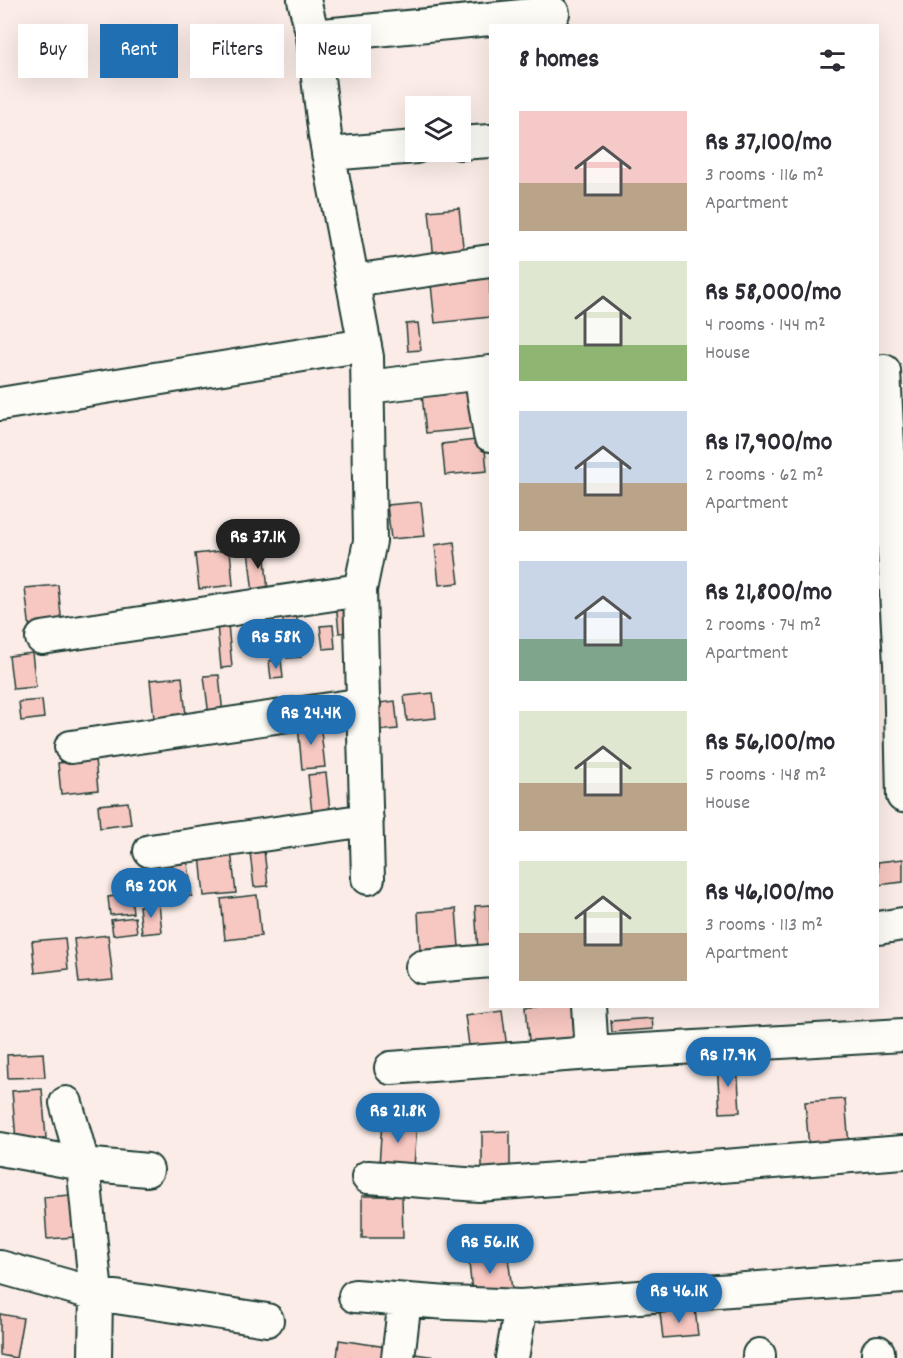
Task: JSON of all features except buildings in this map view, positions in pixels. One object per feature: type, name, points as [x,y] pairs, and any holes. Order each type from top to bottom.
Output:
[{"type":"street","points":[[304,0],[310,24]]},
{"type":"street","points":[[371,30],[553,13]]},
{"type":"street","points":[[318,78],[328,154],[365,345],[368,387],[370,541],[360,590],[368,878]]},
{"type":"street","points":[[471,142],[489,141]]},
{"type":"street","points":[[328,154],[405,148]]},
{"type":"street","points":[[352,281],[489,261]]},
{"type":"street","points":[[0,404],[365,345]]},
{"type":"street","points":[[879,796],[903,795],[889,665],[883,428],[888,368]]},
{"type":"street","points":[[368,387],[485,372],[489,422]]},
{"type":"street","points":[[42,638],[360,590]]},
{"type":"street","points":[[70,747],[364,704]]},
{"type":"street","points":[[150,851],[367,820]]},
{"type":"street","points":[[879,928],[903,924]]},
{"type":"street","points":[[422,967],[489,961]]},
{"type":"street","points":[[589,1008],[592,1053]]},
{"type":"street","points":[[392,1068],[592,1053],[903,1035]]},
{"type":"street","points":[[66,1104],[83,1164],[96,1294],[95,1358]]},
{"type":"street","points":[[0,1149],[83,1164],[147,1170]]},
{"type":"street","points":[[368,1177],[479,1185],[903,1152]]},
{"type":"street","points":[[0,1267],[96,1294],[267,1320]]},
{"type":"street","points":[[355,1296],[521,1306],[903,1277]]},
{"type":"street","points":[[398,1358],[405,1300]]},
{"type":"street","points":[[512,1358],[521,1306]]}]
